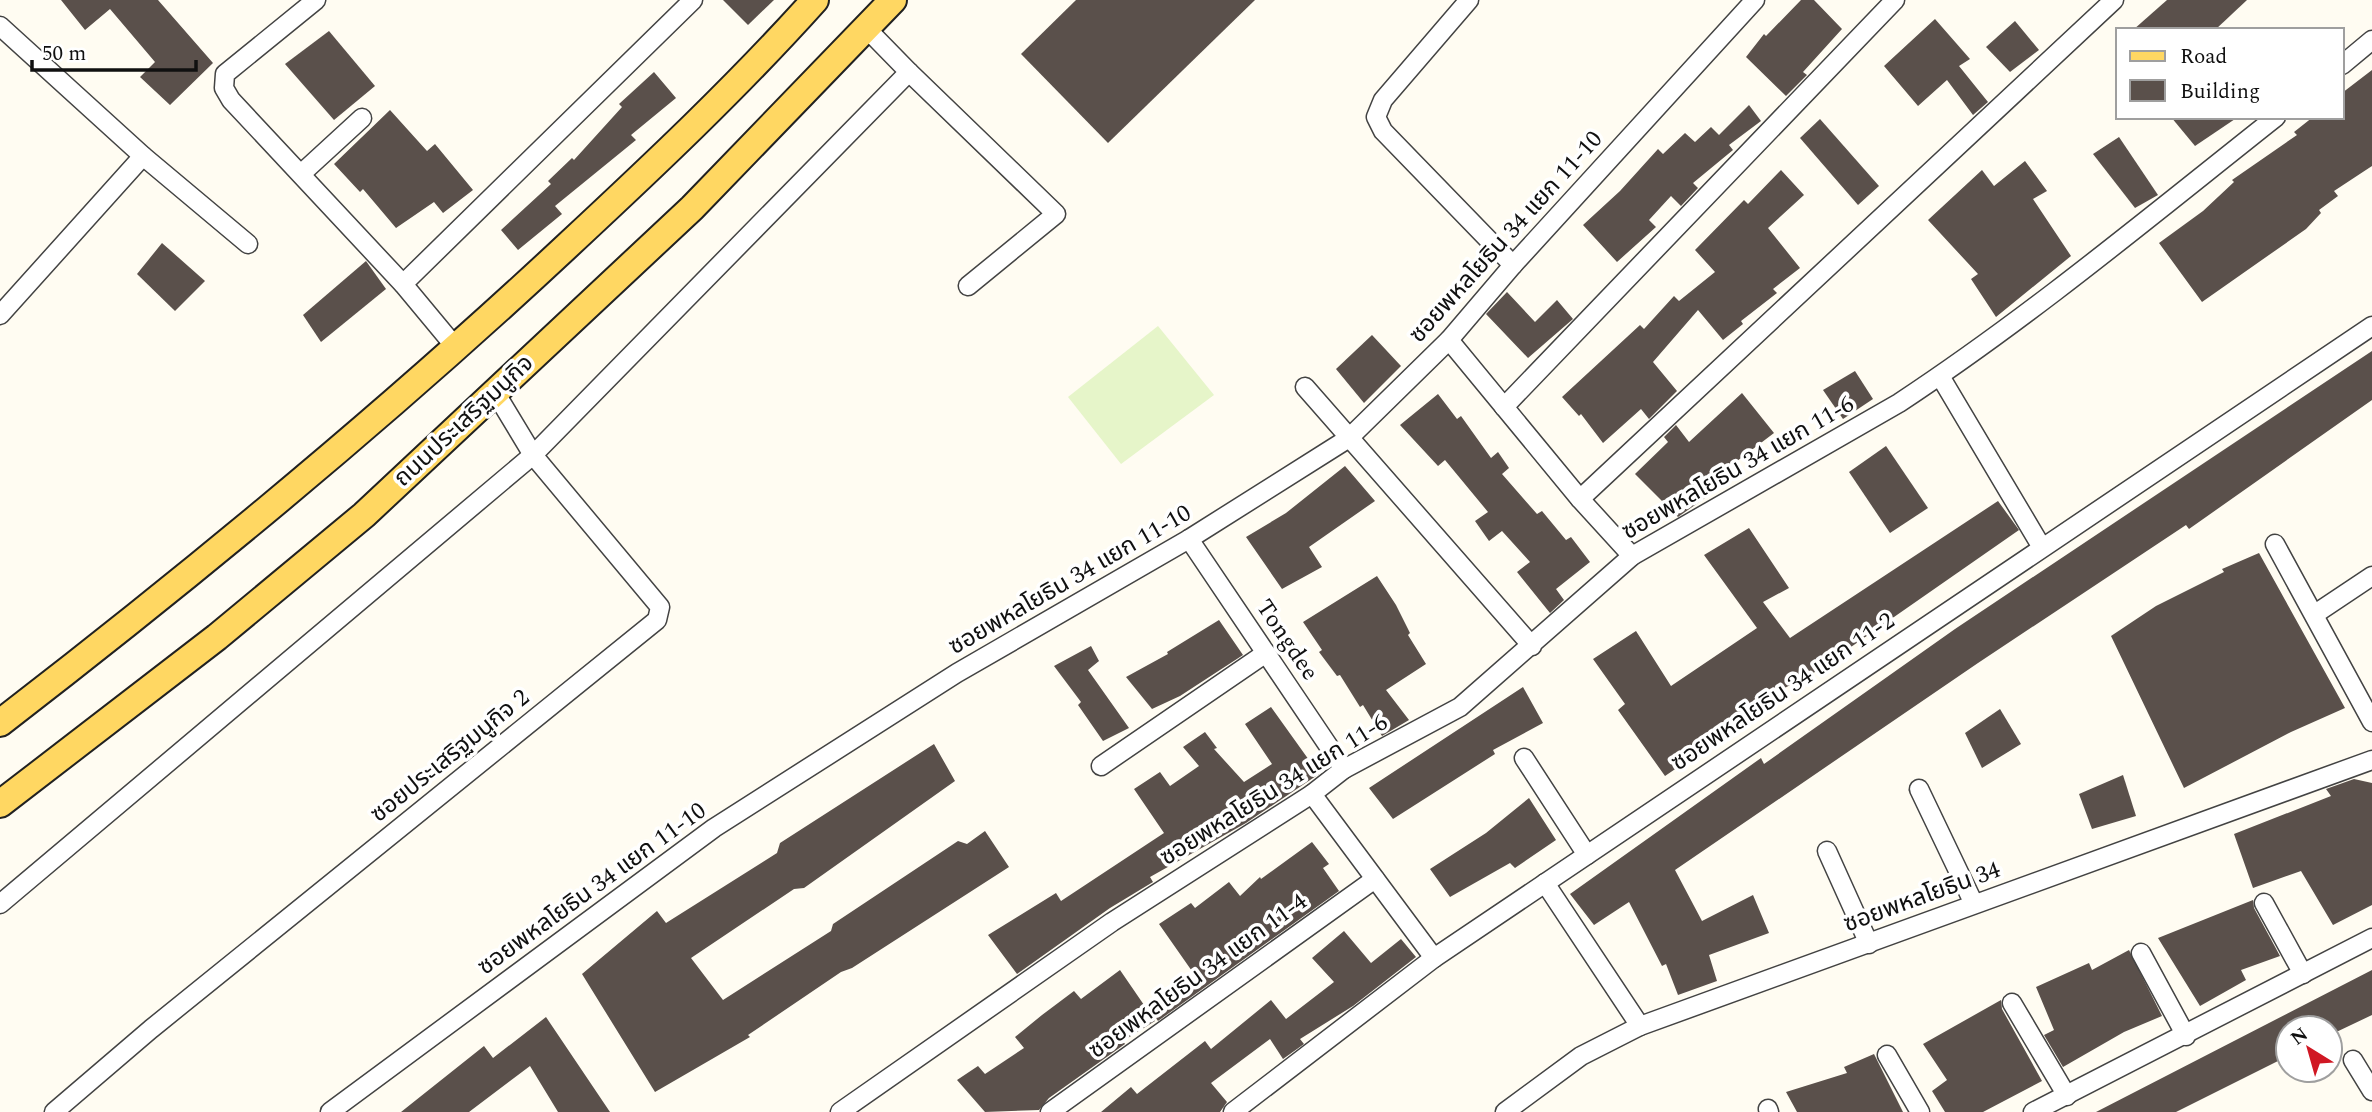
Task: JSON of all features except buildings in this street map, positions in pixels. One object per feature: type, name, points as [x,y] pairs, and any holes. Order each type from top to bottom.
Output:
[{"type":"main road","points":[[0,723],[284,498],[457,349],[756,66],[815,0]]},
{"type":"main road","name":"ถนนประเสริฐมนูกิจ","points":[[0,804],[217,637],[364,515],[692,208],[893,0]]},
{"type":"street","points":[[316,0],[225,74],[224,88],[231,100],[403,284],[457,349]]},
{"type":"street","points":[[403,284],[693,0]]},
{"type":"street","points":[[1469,0],[1383,100],[1376,117],[1383,131],[1513,265]]},
{"type":"street","name":"ซอยพหลโยธิน 34 แยก 11-10","points":[[330,1112],[714,828],[957,673],[1189,539],[1349,438],[1449,340],[1513,265],[1755,0]]},
{"type":"street","points":[[1504,407],[1895,0]]},
{"type":"street","points":[[1580,499],[2114,0]]},
{"type":"street","points":[[0,26],[143,156],[248,244]]},
{"type":"street","points":[[866,28],[1056,214],[968,286]]},
{"type":"street","points":[[2344,63],[2372,40]]},
{"type":"street","points":[[0,904],[533,455],[909,72]]},
{"type":"street","points":[[301,174],[362,118]]},
{"type":"street","name":"ซอยพหลโยธิน 34 แยก 11-6","points":[[839,1112],[1112,922],[1312,793],[1344,769],[1460,707],[1632,556],[1899,403],[1940,376],[2121,243],[2274,119]]},
{"type":"street","points":[[0,315],[143,156]]},
{"type":"street","name":"ซอยพหลโยธิน 34 แยก 11-2","points":[[1233,1112],[1434,958],[2041,546],[2372,326]]},
{"type":"street","points":[[1449,340],[1580,499],[1632,556]]},
{"type":"street","points":[[1940,376],[2041,546]]},
{"type":"street","points":[[1305,387],[1532,646]]},
{"type":"street","name":"ซอยประเสริฐมนูกิจ 2","points":[[54,1112],[151,1030],[657,620],[660,607],[533,455],[495,392]]},
{"type":"street","name":"Tongdee","points":[[1189,539],[1344,769]]},
{"type":"street","points":[[2275,544],[2372,722]]},
{"type":"street","points":[[2315,614],[2372,576]]},
{"type":"street","points":[[1101,766],[1266,653]]},
{"type":"street","points":[[1524,758],[1587,855]]},
{"type":"street","name":"ซอยพหลโยธิน 34","points":[[1505,1112],[1581,1056],[1640,1026],[2372,760]]},
{"type":"street","points":[[1919,789],[1974,904]]},
{"type":"street","points":[[1312,793],[1434,958]]},
{"type":"street","points":[[1826,851],[1869,943]]},
{"type":"street","name":"ซอยพหลโยธิน 34 แยก 11-4","points":[[1050,1112],[1375,879]]},
{"type":"street","points":[[1545,883],[1640,1026]]},
{"type":"street","points":[[2264,903],[2303,974]]},
{"type":"street","points":[[2033,1112],[2186,1036],[2372,938]]},
{"type":"street","points":[[2141,953],[2186,1036]]},
{"type":"street","points":[[2012,1003],[2067,1096]]},
{"type":"street","points":[[1887,1055],[1920,1112]]},
{"type":"street","points":[[2353,1060],[2372,1091]]},
{"type":"green space","points":[[1158,326],[1214,395],[1121,464],[1068,397]]}]
